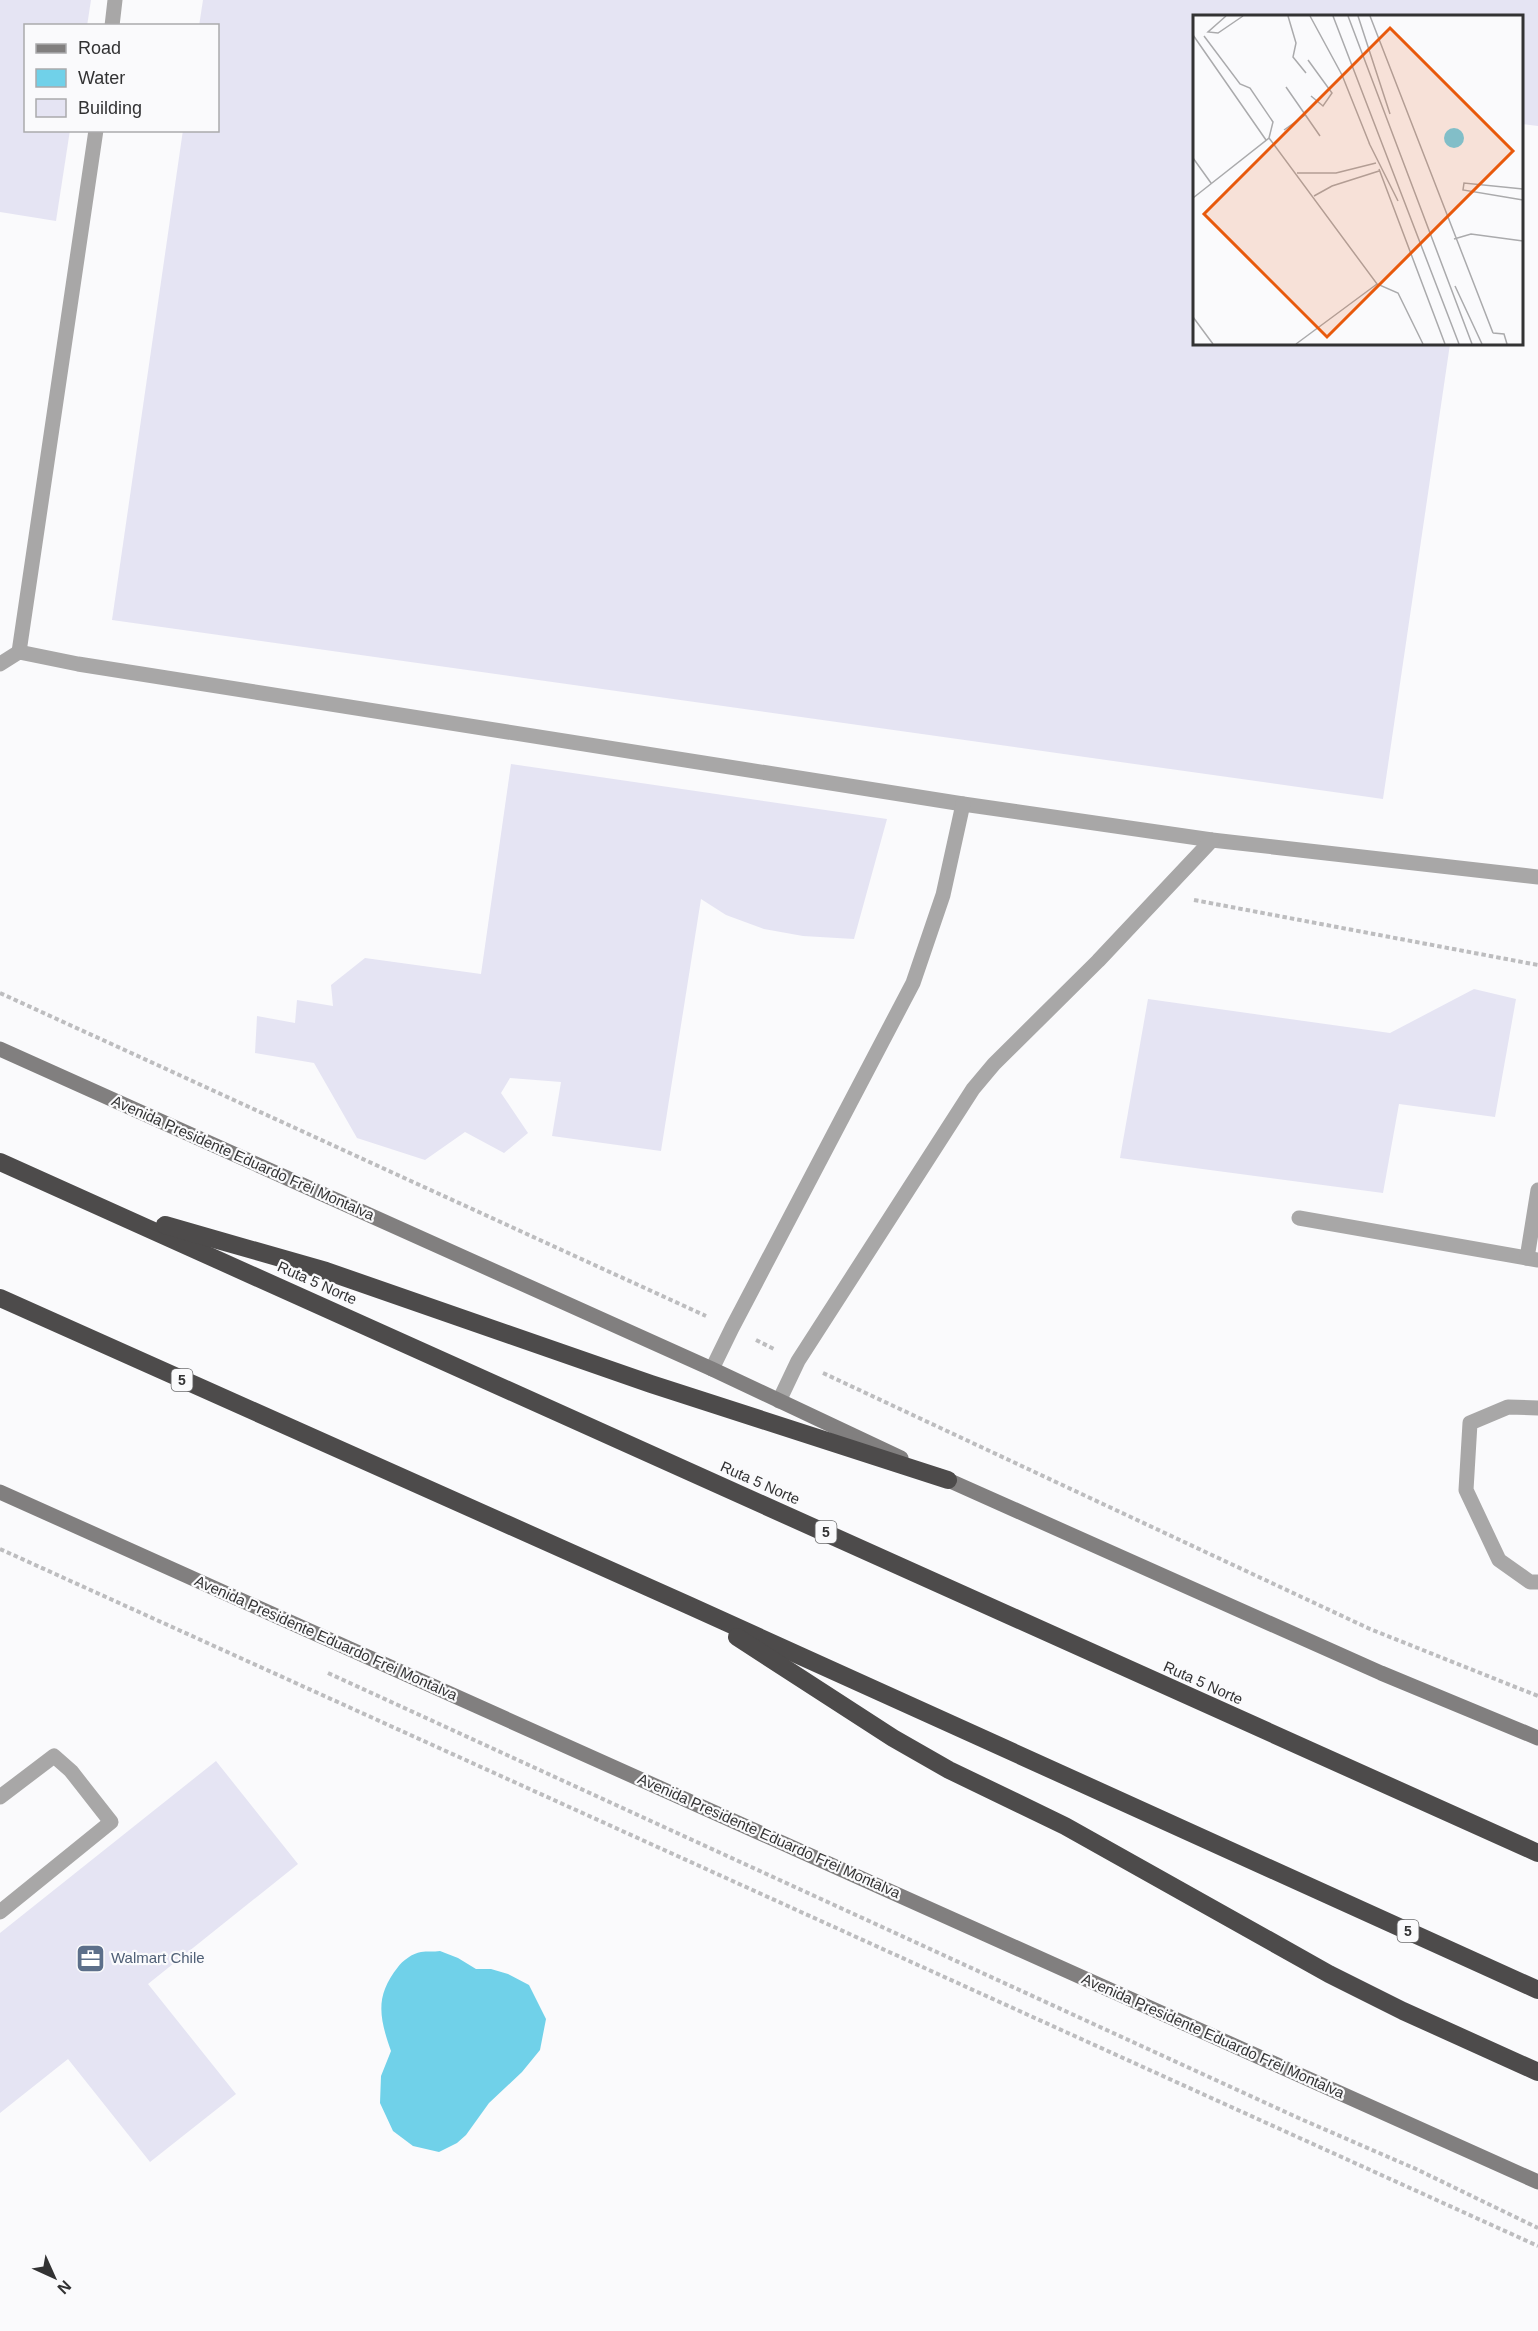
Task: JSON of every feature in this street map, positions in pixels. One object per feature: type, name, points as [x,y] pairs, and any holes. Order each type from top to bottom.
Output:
[{"type":"highway","name":"Ruta 5 Norte","points":[[0,1162],[1538,1853]]},
{"type":"highway","points":[[114,1212],[326,1271],[640,1380],[948,1480]]},
{"type":"highway","name":"5","points":[[0,1298],[688,1605],[1538,1990]]},
{"type":"highway","points":[[688,1605],[893,1738],[949,1770],[1065,1826],[1329,1974],[1403,2011],[1538,2072]]},
{"type":"main road","name":"Avenida Presidente Eduardo Frei Montalva","points":[[0,1049],[712,1369],[948,1480],[1381,1673],[1538,1737]]},
{"type":"main road","name":"Avenida Presidente Eduardo Frei Montalva","points":[[0,1492],[1538,2182]]},
{"type":"lane","points":[[112,24],[115,0]]},
{"type":"lane","points":[[19,652],[96,132]]},
{"type":"lane","points":[[0,664],[19,652],[78,664],[963,804],[1212,840],[1538,877]]},
{"type":"lane","points":[[712,1369],[913,983],[943,894],[963,804]]},
{"type":"lane","points":[[779,1401],[798,1361],[973,1089],[1001,1057],[1098,961],[1212,840]]},
{"type":"lane","points":[[1299,1218],[1532,1259],[1538,1190]]},
{"type":"lane","points":[[1538,1408],[1508,1407],[1470,1423],[1466,1490],[1499,1560],[1530,1582],[1538,1582]]},
{"type":"lane","points":[[0,1797],[54,1756],[71,1771],[111,1822],[0,1912]]},
{"type":"path","points":[[1161,894],[1538,965]]},
{"type":"path","points":[[0,993],[732,1328],[1370,1629],[1538,1696]]},
{"type":"path","points":[[0,1549],[1538,2246]]},
{"type":"path","points":[[325,1672],[1292,2115],[1416,2169],[1538,2228]]},
{"type":"water","points":[[440,1951],[476,1969],[491,1969],[508,1974],[529,1985],[546,2019],[540,2050],[522,2072],[489,2103],[466,2135],[457,2143],[439,2152],[413,2146],[393,2131],[380,2103],[381,2076],[391,2051],[381,2007],[386,1988],[402,1962],[421,1952]]},
{"type":"building","points":[[0,0],[91,0],[87,24],[24,24],[24,132],[70,132],[56,221],[0,212]]},
{"type":"building","points":[[203,0],[1538,0],[1538,126],[1523,124],[1523,15],[1193,15],[1193,345],[1450,345],[1383,799],[112,620],[183,132],[219,132],[219,24],[199,24]]},
{"type":"building","points":[[511,764],[887,819],[854,939],[803,936],[764,929],[726,915],[701,899],[661,1151],[552,1136],[561,1082],[510,1078],[501,1093],[528,1133],[504,1153],[465,1132],[425,1160],[357,1138],[314,1063],[255,1053],[257,1016],[295,1023],[297,1000],[333,1006],[331,985],[365,958],[481,974]]},
{"type":"building","points":[[1474,989],[1516,999],[1495,1117],[1399,1104],[1383,1193],[1120,1158],[1148,999],[1390,1033]]},
{"type":"building","name":"Walmart Chile","points":[[216,1761],[298,1864],[148,1984],[236,2094],[150,2162],[68,2059],[0,2113],[0,1933]]},
{"type":"place","name":"Walmart Chile","points":[[90,1958]]}]
